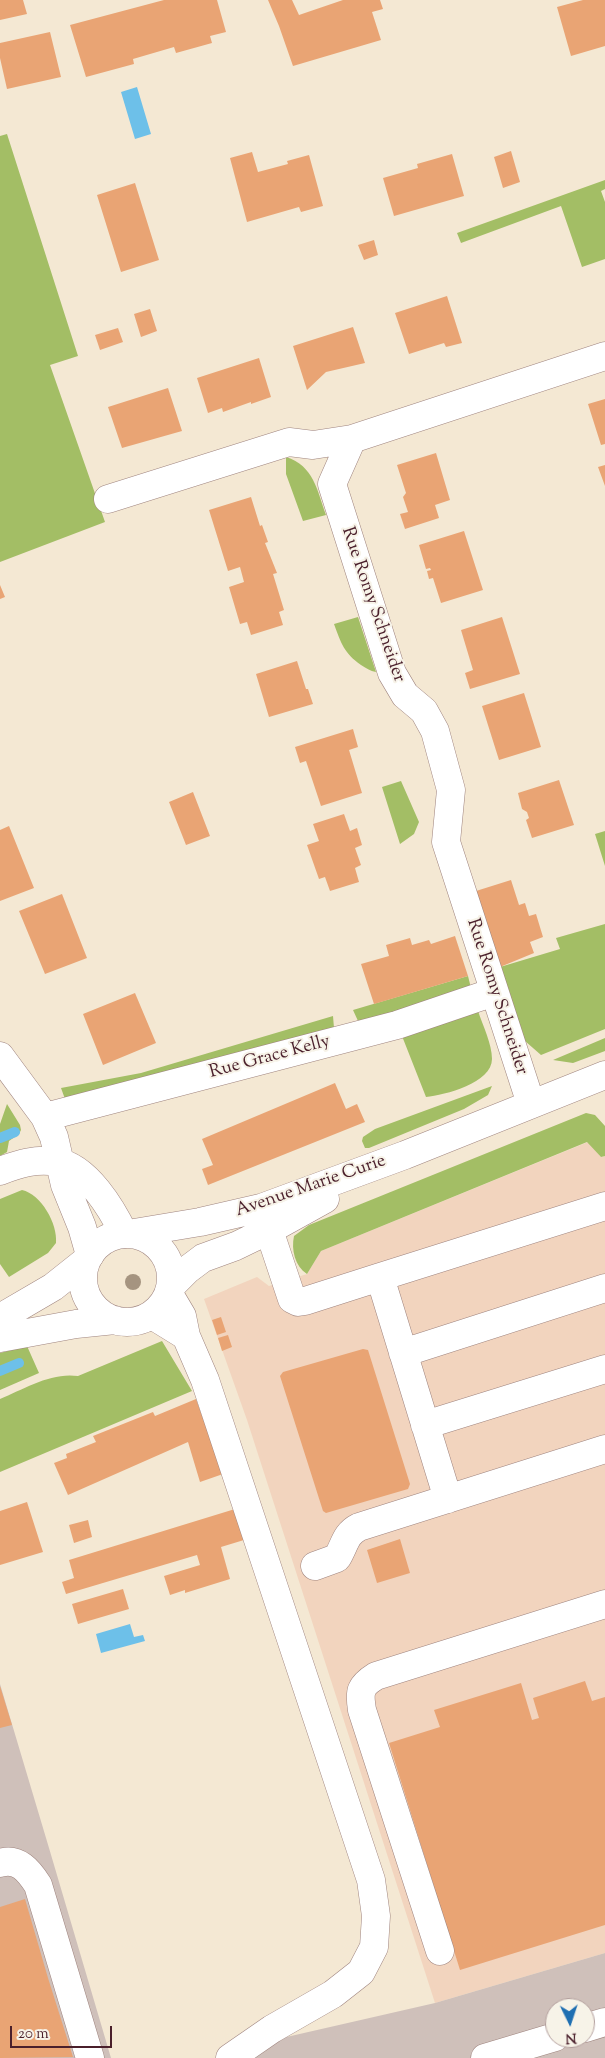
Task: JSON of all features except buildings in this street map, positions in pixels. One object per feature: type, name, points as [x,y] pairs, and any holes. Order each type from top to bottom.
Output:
[{"type":"street","points":[[108,499],[288,442],[313,444],[352,439],[605,356]]},
{"type":"street","points":[[332,484],[352,439]]},
{"type":"street","name":"Rue Romy Schneider","points":[[288,442],[311,455],[322,467],[332,484],[392,673],[405,695],[424,711],[435,731],[451,790],[446,842],[531,1104]]},
{"type":"street","name":"Rue Grace Kelly","points":[[44,1117],[397,1025],[494,992]]},
{"type":"street","points":[[0,1056],[44,1117],[54,1137],[65,1185],[82,1227],[89,1257]]},
{"type":"street","name":"Avenue Marie Curie","points":[[126,1234],[200,1222],[261,1208],[405,1155],[605,1075]]},
{"type":"street","name":"Avenue Marie Curie","points":[[164,1298],[187,1270],[203,1258],[236,1246],[270,1230],[405,1155]]},
{"type":"street","points":[[0,1171],[23,1163],[59,1162],[80,1174],[106,1201],[126,1234]]},
{"type":"street","points":[[270,1230],[292,1299],[298,1302],[605,1206]]},
{"type":"street","points":[[115,1320],[96,1310],[85,1291],[84,1270],[89,1257],[95,1248],[108,1238],[126,1234],[149,1240],[158,1246],[170,1265],[164,1298],[186,1336],[205,1380],[370,1880],[376,1916],[374,1947],[361,1972],[332,1994],[272,2029],[230,2058]]},
{"type":"street","points":[[0,1318],[53,1287],[89,1257]]},
{"type":"street","points":[[380,1277],[448,1499]]},
{"type":"street","points":[[403,1352],[605,1288]]},
{"type":"street","points":[[0,1338],[76,1324],[115,1320],[134,1322],[164,1298]]},
{"type":"street","points":[[425,1425],[605,1369]]},
{"type":"street","points":[[315,1566],[337,1558],[351,1531],[359,1527],[605,1449]]},
{"type":"street","points":[[440,1951],[362,1710],[361,1689],[366,1682],[376,1676],[605,1604]]},
{"type":"street","points":[[0,1863],[7,1861],[20,1864],[31,1873],[38,1885],[90,2058]]},
{"type":"street","points":[[485,2058],[545,2040]]},
{"type":"shaded area","points":[[588,1142],[601,1157],[605,1156],[605,1953],[435,2003],[247,1420],[204,1299],[257,1277],[269,1286],[307,1274],[321,1251]]},
{"type":"shaded area","points":[[0,1684],[49,1848],[111,2058],[0,2058]]},
{"type":"shaded area","points":[[605,1953],[605,2058],[254,2058],[269,2041],[435,2003]]},
{"type":"green space","points":[[7,134],[78,356],[50,365],[105,522],[0,562],[0,136]]},
{"type":"green space","points":[[605,180],[605,189],[601,191],[605,202],[605,259],[582,267],[561,206],[461,243],[457,233]]},
{"type":"green space","points":[[286,457],[303,466],[309,473],[317,488],[326,515],[303,521],[286,474]]},
{"type":"green space","points":[[358,617],[376,672],[361,665],[347,652],[334,624]]},
{"type":"green space","points":[[401,781],[419,822],[414,834],[400,844],[382,787]]},
{"type":"green space","points":[[605,831],[605,866],[595,834]]},
{"type":"green space","points":[[605,924],[605,1029],[541,1055],[525,1041],[500,967],[560,949],[556,938]]},
{"type":"green space","points":[[468,976],[471,988],[361,1023],[358,1021],[353,1010]]},
{"type":"green space","points":[[478,1011],[491,1047],[492,1059],[490,1067],[484,1075],[466,1086],[444,1094],[426,1097],[402,1036]]},
{"type":"green space","points":[[333,1016],[334,1028],[65,1099],[61,1088],[141,1073]]},
{"type":"green space","points":[[605,1038],[605,1051],[573,1063],[553,1060]]},
{"type":"green space","points":[[492,1086],[488,1095],[464,1109],[365,1148],[362,1141],[363,1137],[375,1129]]},
{"type":"green space","points":[[7,1104],[21,1130],[19,1134],[9,1141],[7,1152],[0,1156],[0,1124]]},
{"type":"green space","points":[[586,1113],[595,1115],[605,1126],[605,1156],[601,1157],[587,1142],[321,1251],[307,1274],[299,1267],[293,1247],[294,1236],[309,1225]]},
{"type":"green space","points":[[22,1190],[36,1197],[47,1211],[54,1227],[56,1243],[48,1253],[9,1277],[0,1264],[0,1199]]},
{"type":"green space","points":[[162,1341],[192,1391],[0,1472],[0,1399],[28,1386],[58,1376],[78,1376]]},
{"type":"green space","points":[[27,1346],[39,1373],[0,1390],[0,1353]]},
{"type":"water","points":[[137,87],[151,134],[135,139],[121,92]]},
{"type":"water","points":[[130,1624],[134,1637],[143,1635],[145,1641],[101,1653],[96,1634]]},
{"type":"waterway","points":[[0,1138],[15,1132]]},
{"type":"waterway","points":[[0,1371],[19,1363]]}]
